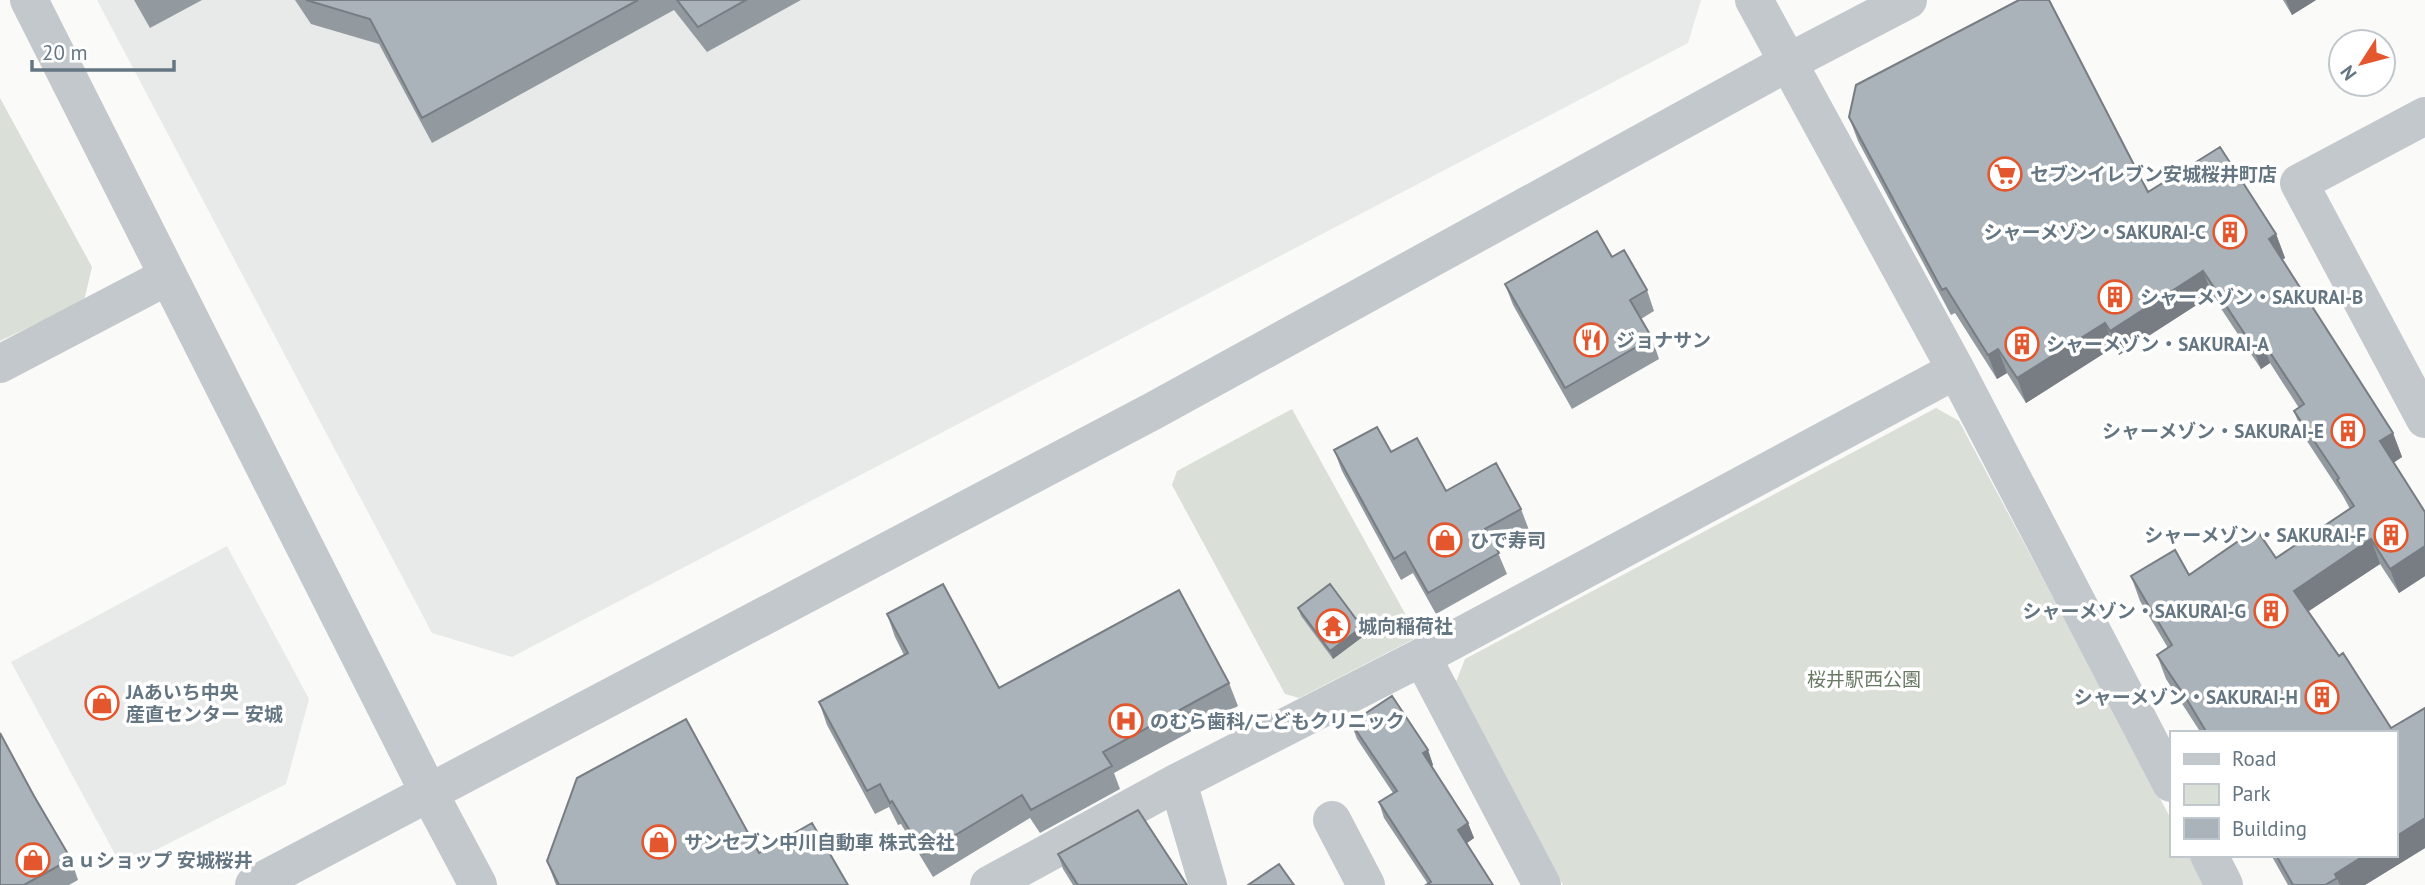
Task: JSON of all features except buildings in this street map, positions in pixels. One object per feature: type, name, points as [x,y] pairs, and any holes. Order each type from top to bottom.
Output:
[{"type":"street","points":[[29,0],[478,885]]},
{"type":"street","points":[[1754,0],[1955,370],[2170,781]]},
{"type":"street","points":[[254,885],[1153,411],[1787,63],[1908,0]]},
{"type":"street","points":[[2425,116],[2299,183],[2425,419]]},
{"type":"street","points":[[0,364],[168,276]]},
{"type":"street","points":[[989,885],[1178,782],[1422,657],[1955,370]]},
{"type":"street","points":[[1422,657],[1542,885]]},
{"type":"street","points":[[1178,782],[1208,885]]},
{"type":"street","points":[[1332,820],[1366,885]]},
{"type":"street","points":[[2210,857],[2224,885]]},
{"type":"shaded area","points":[[97,0],[1701,0],[1688,43],[512,657],[432,633]]},
{"type":"shaded area","points":[[227,546],[309,699],[286,784],[122,867],[11,662]]},
{"type":"green space","points":[[0,98],[92,267],[84,301],[0,341]]},
{"type":"green space","name":"桜井駅西公園","points":[[1936,408],[1959,421],[2170,817],[2170,857],[2192,857],[2206,885],[1563,885],[1456,682],[1465,659]]},
{"type":"green space","points":[[1292,409],[1418,637],[1299,698],[1285,694],[1172,485],[1177,471]]},
{"type":"place","name":"セブンイレブン安城桜井町店","points":[[2005,174]]},
{"type":"place","name":"シャーメゾン・SAKURAI-C","points":[[2230,232]]},
{"type":"place","name":"シャーメゾン・SAKURAI-B","points":[[2115,297]]},
{"type":"place","name":"ジョナサン","points":[[1591,340]]},
{"type":"place","name":"シャーメゾン・SAKURAI-A","points":[[2022,344]]},
{"type":"place","name":"シャーメゾン・SAKURAI-E","points":[[2348,431]]},
{"type":"place","name":"シャーメゾン・SAKURAI-F","points":[[2391,535]]},
{"type":"place","name":"ひで寿司","points":[[1445,540]]},
{"type":"place","name":"シャーメゾン・SAKURAI-G","points":[[2271,611]]},
{"type":"place","name":"城向稲荷社","points":[[1333,626]]},
{"type":"place","name":"シャーメゾン・SAKURAI-H","points":[[2322,697]]},
{"type":"place","name":"JAあいち中央 産直センター 安城","points":[[102,703]]},
{"type":"place","name":"のむら歯科/こどもクリニック","points":[[1126,721]]},
{"type":"place","name":"サンセブン中川自動車 株式会社","points":[[659,842]]},
{"type":"place","name":"ａｕショップ 安城桜井","points":[[33,860]]}]
